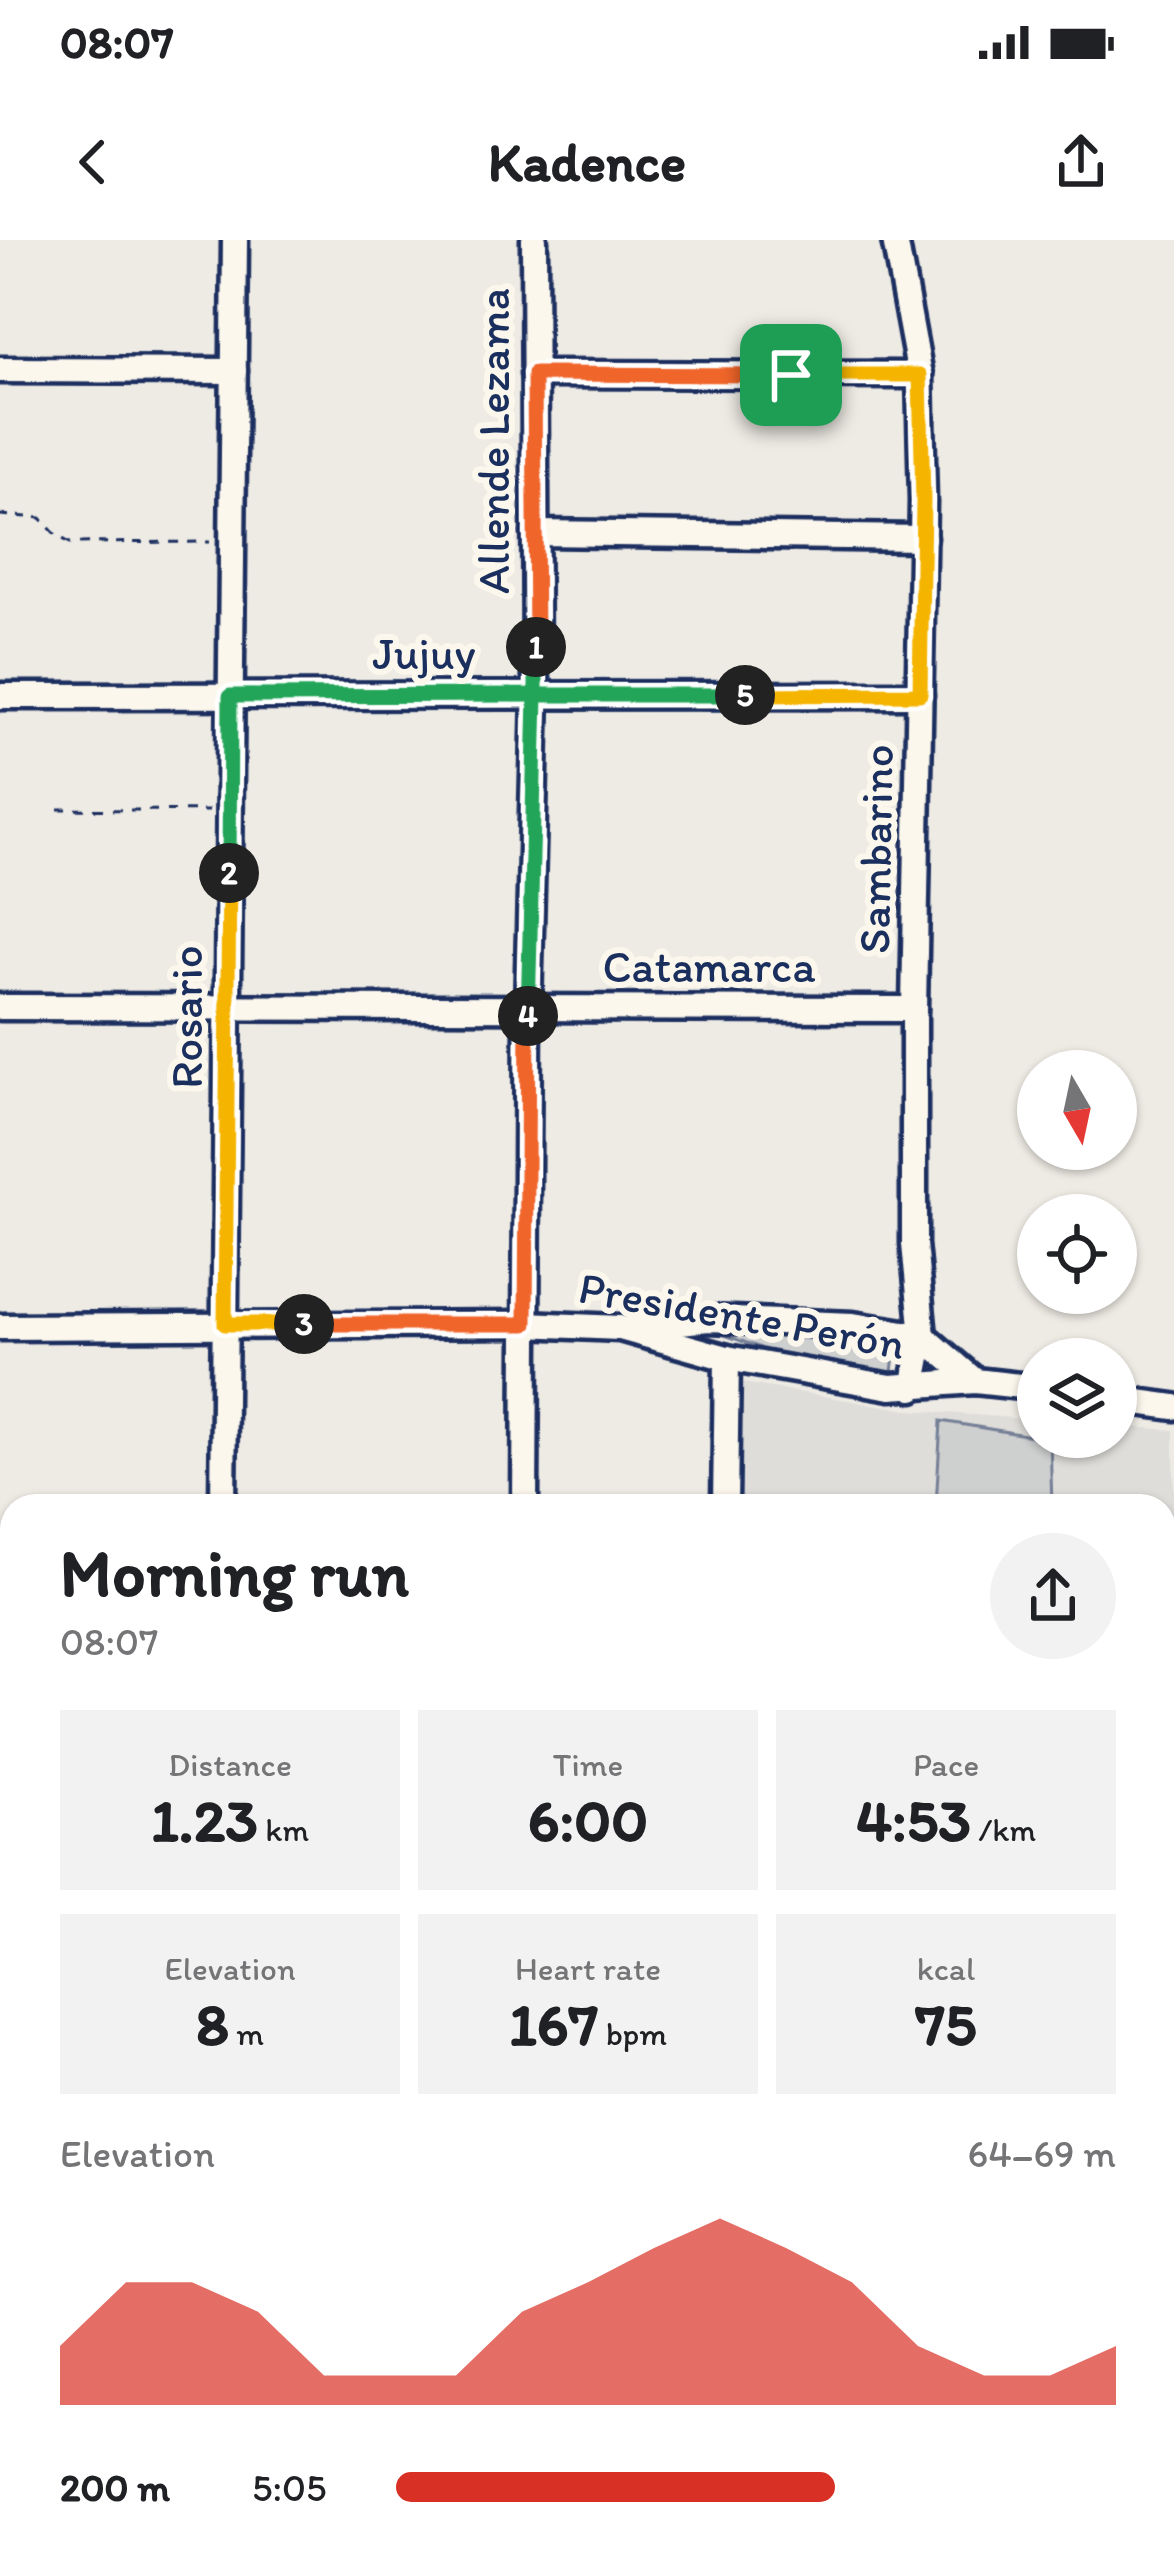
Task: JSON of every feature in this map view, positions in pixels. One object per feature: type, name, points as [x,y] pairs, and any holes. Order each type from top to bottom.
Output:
[{"type":"street","name":"Rosario","points":[[223,1494],[235,240]]},
{"type":"street","name":"Allende Lezama","points":[[525,1494],[528,1008],[536,695],[534,240]]},
{"type":"street","name":"Sambarino","points":[[895,240],[920,375],[923,538],[914,1010],[914,1244],[923,1336],[913,1388]]},
{"type":"street","points":[[0,370],[233,371]]},
{"type":"street","points":[[534,374],[920,375]]},
{"type":"street","points":[[535,533],[923,538]]},
{"type":"street","name":"Jujuy","points":[[0,696],[920,694]]},
{"type":"street","name":"Catamarca","points":[[0,1007],[914,1010]]},
{"type":"street","points":[[620,1328],[708,1319],[853,1325],[923,1336],[975,1381]]},
{"type":"street","name":"Presidente Perón","points":[[0,1327],[526,1324],[620,1328],[727,1358],[913,1388],[975,1381],[1017,1386]]},
{"type":"street","points":[[725,1494],[727,1358]]},
{"type":"street","points":[[1137,1402],[1174,1407]]},
{"type":"path","points":[[0,515],[40,518],[70,543],[232,542]]},
{"type":"path","points":[[58,809],[229,812]]},
{"type":"shaded area","points":[[764,1328],[896,1339],[892,1372],[780,1355],[722,1334]]},
{"type":"shaded area","points":[[742,1383],[910,1410],[1017,1418],[1017,1458],[1137,1458],[1137,1427],[1174,1430],[1174,1494],[742,1494]]},
{"type":"shaded area","points":[[941,1421],[1017,1434],[1017,1458],[1051,1458],[1052,1494],[937,1494]]},
{"type":"route","points":[[791,375],[534,374],[536,695],[230,696],[225,1324],[526,1324],[536,695],[920,694],[920,375],[791,375]]}]
